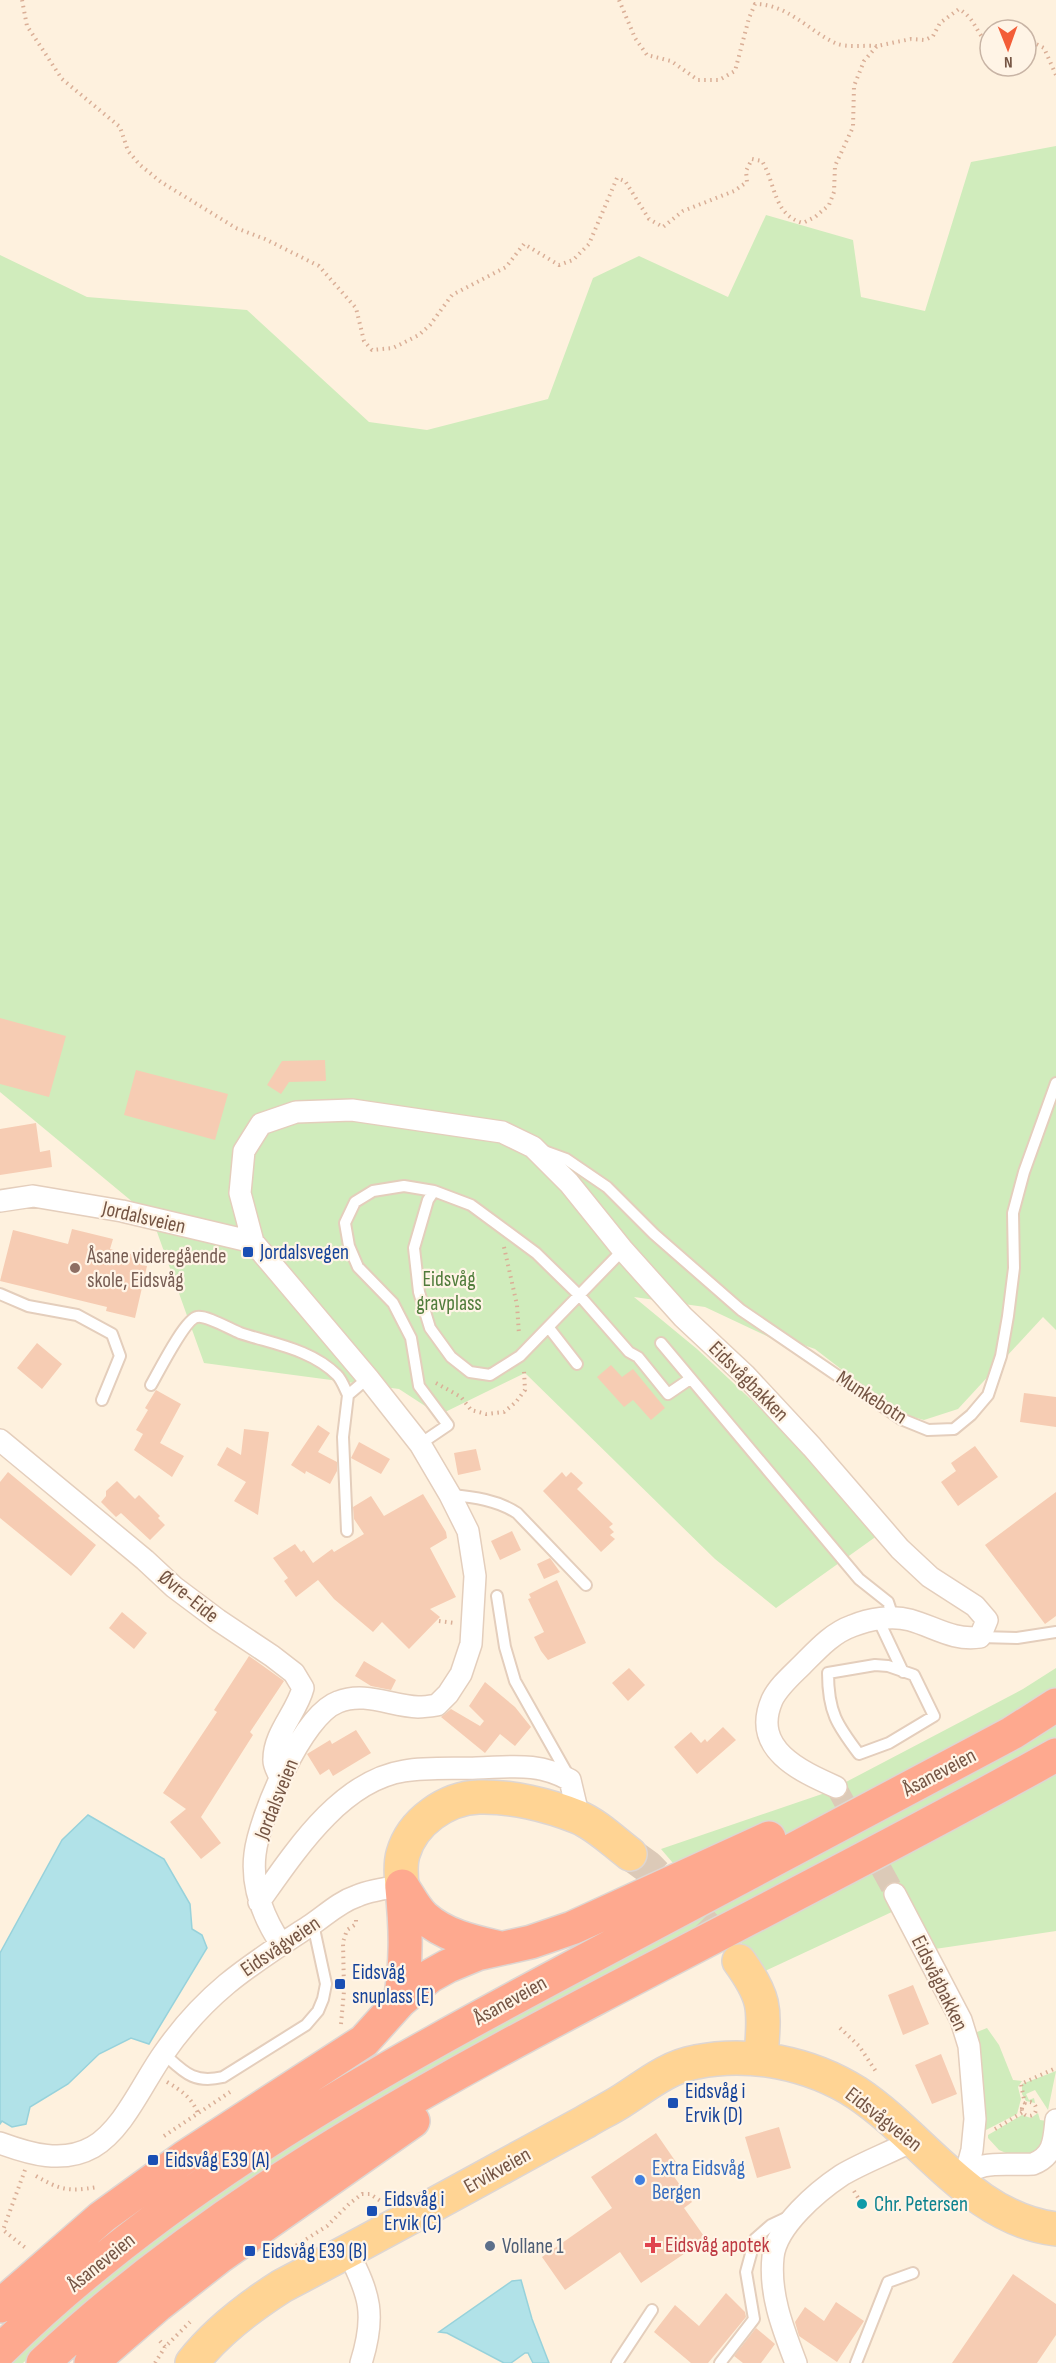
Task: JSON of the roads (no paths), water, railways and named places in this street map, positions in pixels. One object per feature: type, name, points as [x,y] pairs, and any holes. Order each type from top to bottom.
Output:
[{"type":"highway","name":"Åsaneveien","points":[[0,2351],[43,2310],[105,2258],[206,2181],[325,2104],[490,2011],[1012,1733],[1056,1705]]},
{"type":"highway","points":[[0,2306],[102,2217],[185,2157],[364,2041],[400,2001],[430,1976],[447,1966],[477,1954],[551,1936],[599,1917],[793,1827],[951,1747],[1012,1733]]},
{"type":"highway","name":"Åsaneveien","points":[[43,2363],[100,2312],[179,2248],[340,2140],[485,2057],[1056,1755]]},
{"type":"highway","points":[[402,1886],[423,1916],[435,1925],[456,1936],[501,1949]]},
{"type":"highway","points":[[400,2001],[407,1957],[402,1886]]},
{"type":"highway","points":[[91,2363],[219,2256],[430,2109],[755,1934],[788,1897]]},
{"type":"main road","points":[[402,1886],[403,1854],[415,1830],[434,1812],[454,1803],[477,1797],[506,1798],[579,1818],[630,1854]]},
{"type":"main road","points":[[739,1961],[756,1985],[763,2005],[761,2058]]},
{"type":"main road","name":"Ervikveien","points":[[178,2355],[223,2330],[251,2305],[282,2286],[619,2103],[669,2072],[694,2062],[724,2058],[761,2058]]},
{"type":"main road","name":"Eidsvågveien","points":[[761,2058],[814,2072],[856,2093],[884,2114],[912,2141],[988,2204],[1019,2219],[1056,2229]]},
{"type":"street","name":"Eidsvågbakken","points":[[254,1242],[240,1193],[244,1150],[261,1124],[296,1112],[352,1110],[502,1132],[533,1147],[569,1183],[623,1250],[683,1317],[745,1375],[813,1447],[900,1549],[930,1577],[975,1606],[987,1620],[980,1636]]},
{"type":"street","name":"Jordalsveien","points":[[4,1203],[33,1196],[122,1211],[254,1242],[420,1444],[468,1531],[475,1576],[471,1644],[461,1674],[448,1694],[436,1705],[418,1707],[360,1697],[337,1702],[312,1722],[280,1777],[255,1854],[259,1902],[266,1922],[281,1944]]},
{"type":"street","name":"Øvre-Eide","points":[[0,1440],[146,1560],[174,1587],[294,1673],[303,1688],[300,1700],[278,1742],[273,1761],[280,1777]]},
{"type":"street","points":[[836,1787],[806,1774],[781,1757],[771,1741],[767,1719],[772,1699],[789,1678],[832,1636],[852,1625],[886,1618],[909,1619],[964,1639],[980,1636]]},
{"type":"street","points":[[259,1902],[318,1822],[333,1809],[380,1778],[404,1771],[531,1766],[553,1770],[570,1780],[579,1818]]},
{"type":"street","name":"Eidsvågveien","points":[[3,2144],[50,2157],[93,2147],[130,2107],[164,2053],[212,1995],[342,1902],[357,1895],[402,1886]]},
{"type":"street","name":"Eidsvågbakken","points":[[895,1894],[962,2020],[969,2046],[974,2090],[973,2140],[968,2165],[959,2181]]},
{"type":"street","points":[[959,2181],[971,2170],[985,2165],[1040,2162],[1051,2152],[1056,2120]]},
{"type":"street","points":[[796,2363],[781,2324],[773,2286],[773,2255],[782,2230],[798,2213],[842,2176],[912,2141]]},
{"type":"street","points":[[348,2252],[363,2279],[369,2302],[369,2338],[361,2363]]},
{"type":"lane","name":"Munkebotn","points":[[533,1147],[566,1159],[607,1187],[654,1234],[741,1310],[902,1419],[928,1430],[954,1429],[971,1415],[988,1395],[1001,1356],[1014,1268],[1013,1213],[1024,1173],[1056,1083]]},
{"type":"lane","points":[[420,1444],[448,1425],[419,1386],[411,1338],[393,1303],[358,1267],[349,1246],[345,1223],[355,1202],[373,1191],[404,1186],[434,1191],[471,1205],[536,1253],[580,1296],[629,1352],[638,1357],[668,1394],[690,1379]]},
{"type":"lane","points":[[434,1191],[428,1200],[414,1248],[418,1292],[430,1328],[451,1357],[470,1372],[490,1374],[520,1356],[623,1250]]},
{"type":"lane","points":[[0,1294],[28,1306],[77,1315],[112,1334],[120,1356],[102,1400]]},
{"type":"lane","points":[[151,1385],[182,1331],[193,1318],[201,1317],[240,1332],[279,1343],[314,1359],[338,1376],[348,1395],[343,1437],[347,1531]]},
{"type":"lane","points":[[549,1328],[577,1364]]},
{"type":"lane","points":[[661,1343],[859,1579],[888,1602],[886,1618],[903,1672]]},
{"type":"lane","points":[[348,1395],[368,1378]]},
{"type":"lane","points":[[450,1495],[479,1498],[506,1506],[517,1513],[586,1585]]},
{"type":"lane","points":[[497,1596],[505,1647],[515,1681],[570,1780]]},
{"type":"lane","points":[[980,1636],[1017,1638],[1056,1632]]},
{"type":"lane","points":[[875,1665],[888,1666],[903,1672],[914,1675],[934,1716],[889,1743],[860,1754],[837,1724],[828,1695],[828,1673],[875,1665]]},
{"type":"lane","points":[[164,2053],[186,2074],[209,2080],[223,2077],[306,2025],[318,2011],[326,1984],[313,1924]]},
{"type":"lane","points":[[720,2363],[754,2319],[746,2272],[755,2239],[771,2225],[798,2213]]},
{"type":"lane","points":[[856,2363],[888,2282],[913,2273]]},
{"type":"lane","points":[[617,2363],[651,2310]]},
{"type":"water","points":[[88,1815],[164,1859],[190,1904],[192,1929],[202,1935],[207,1948],[149,2044],[131,2038],[99,2054],[68,2084],[30,2107],[26,2124],[12,2127],[2,2121],[0,2124],[0,1953],[62,1840]]},
{"type":"water","points":[[521,2280],[532,2319],[549,2363],[533,2363],[528,2353],[525,2353],[511,2363],[504,2363],[447,2333],[439,2332],[512,2281]]},
{"type":"tunnel","points":[[836,1787],[895,1894]]},
{"type":"tunnel","points":[[630,1854],[648,1867],[734,1956]]},
{"type":"place","name":"Jordalsvegen","points":[[248,1252]]},
{"type":"place","name":"Åsane videregående skole, Eidsvåg","points":[[75,1268]]},
{"type":"place","name":"Eidsvåg snuplass (E)","points":[[340,1984]]},
{"type":"place","name":"Eidsvåg i Ervik (D)","points":[[673,2103]]},
{"type":"place","name":"Eidsvåg E39 (A)","points":[[153,2160]]},
{"type":"place","name":"Extra Eidsvåg Bergen","points":[[640,2180]]},
{"type":"place","name":"Chr. Petersen","points":[[862,2204]]},
{"type":"place","name":"Eidsvåg i Ervik (C)","points":[[372,2211]]},
{"type":"place","name":"Eidsvåg apotek","points":[[653,2245]]},
{"type":"place","name":"Vollane 1","points":[[490,2246]]},
{"type":"place","name":"Eidsvåg E39 (B)","points":[[250,2251]]},
{"type":"park label","name":"Eidsvåg gravplass","points":[[449,1291]]}]
